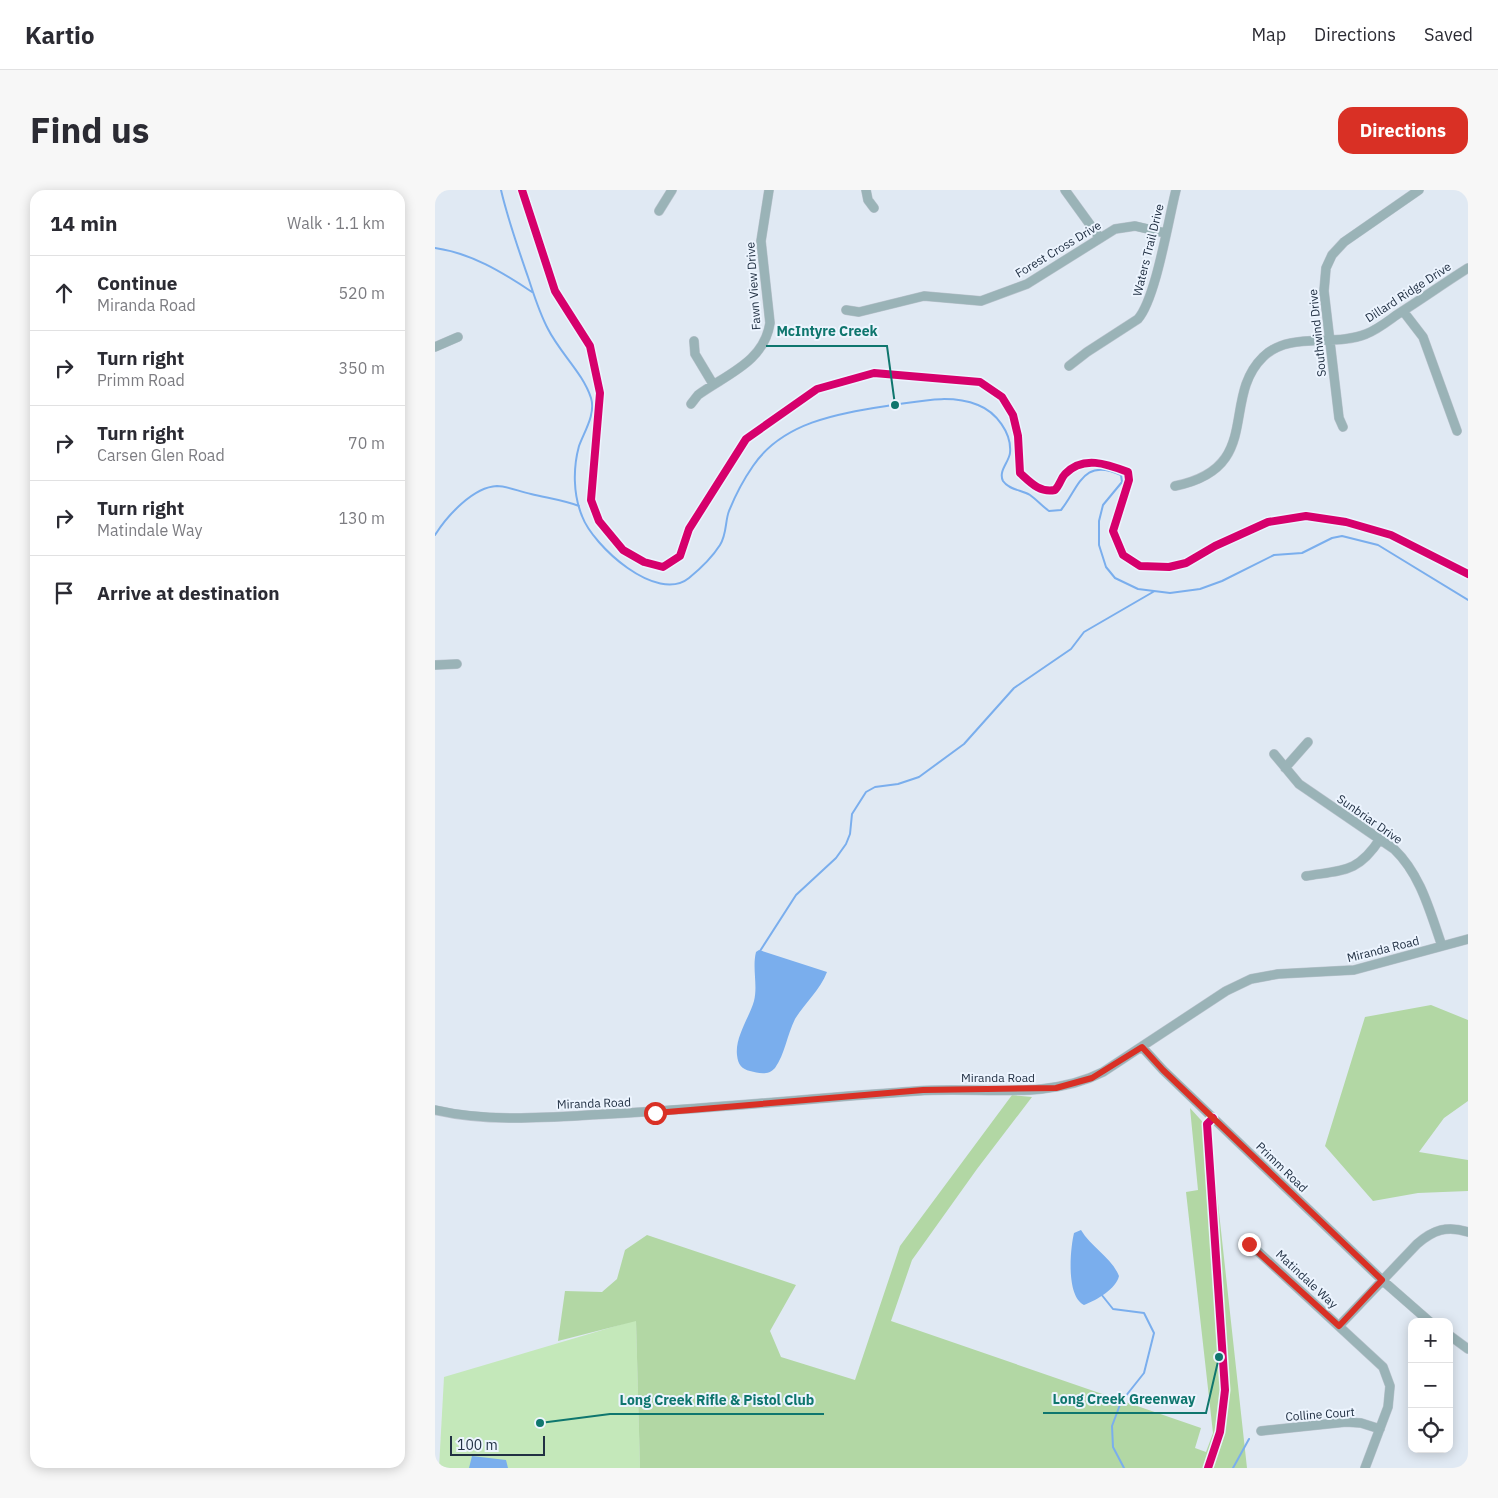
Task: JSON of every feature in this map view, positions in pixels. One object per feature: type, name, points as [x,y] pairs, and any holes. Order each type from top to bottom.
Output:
[{"type":"street","points":[[659,211],[672,190]]},
{"type":"street","name":"Fawn View Drive","points":[[691,404],[698,395],[713,384],[758,355],[769,335],[771,323],[761,242],[769,190]]},
{"type":"street","points":[[866,190],[867,200],[874,208]]},
{"type":"street","points":[[1065,190],[1099,237]]},
{"type":"street","name":"Waters Trail Drive","points":[[1069,366],[1137,319],[1144,312],[1148,304],[1176,190]]},
{"type":"street","name":"Southwind Drive","points":[[1343,427],[1339,418],[1324,282],[1326,268],[1333,255],[1344,242],[1419,190]]},
{"type":"street","name":"Forest Cross Drive","points":[[846,310],[859,312],[924,296],[981,302],[1027,284],[1099,237],[1115,229],[1135,226],[1165,233]]},
{"type":"street","name":"Dillard Ridge Drive","points":[[1175,486],[1205,476],[1227,456],[1236,434],[1248,378],[1265,355],[1285,345],[1365,335],[1468,268]]},
{"type":"street","points":[[1403,311],[1423,337],[1457,431]]},
{"type":"street","points":[[435,348],[458,337]]},
{"type":"street","points":[[694,341],[695,354],[713,384]]},
{"type":"street","points":[[435,665],[457,664]]},
{"type":"street","points":[[1285,768],[1308,742]]},
{"type":"street","name":"Sunbriar Drive","points":[[1274,754],[1308,791],[1394,849],[1412,870],[1442,946]]},
{"type":"street","points":[[1306,876],[1353,867],[1364,861],[1380,839]]},
{"type":"street","name":"Miranda Road","points":[[435,1110],[472,1116],[508,1118],[639,1114],[923,1090],[1056,1088],[1092,1078],[1226,991],[1251,979],[1278,974],[1355,970],[1468,939]]},
{"type":"street","name":"Primm Road","points":[[1142,1047],[1163,1070],[1382,1280],[1426,1318]]},
{"type":"street","points":[[1339,1326],[1428,1234],[1443,1228],[1468,1232]]},
{"type":"street","name":"Matindale Way","points":[[1243,1242],[1252,1246],[1376,1359],[1388,1376],[1391,1397],[1365,1468]]},
{"type":"street","points":[[1453,1338],[1468,1349]]},
{"type":"street","name":"Colline Court","points":[[1261,1431],[1346,1422],[1361,1423],[1380,1429]]},
{"type":"green space","points":[[1431,1005],[1468,1020],[1468,1101],[1444,1118],[1419,1152],[1468,1160],[1468,1191],[1418,1193],[1373,1201],[1325,1146],[1365,1017]]},
{"type":"green space","points":[[1012,1095],[1032,1097],[977,1169],[912,1260],[891,1321],[1201,1428],[1195,1448],[1206,1452],[1213,1433],[1186,1192],[1198,1190],[1190,1108],[1210,1130],[1247,1468],[640,1468],[636,1321],[558,1341],[565,1291],[602,1292],[617,1279],[625,1250],[647,1235],[796,1285],[770,1331],[781,1357],[855,1380],[900,1246]]},
{"type":"green space","points":[[636,1320],[640,1468],[439,1468],[444,1377]]},
{"type":"water","points":[[759,950],[827,972],[820,985],[795,1019],[775,1068],[772,1071],[763,1073],[743,1068],[739,1064],[737,1055],[740,1034],[754,1001],[755,958],[756,952]]},
{"type":"water","points":[[1081,1230],[1112,1264],[1119,1276],[1110,1290],[1084,1305],[1078,1300],[1074,1292],[1071,1272],[1071,1250],[1074,1233]]},
{"type":"water","points":[[472,1456],[506,1460],[508,1468],[469,1468]]},
{"type":"waterway","points":[[501,190],[513,234],[542,316],[553,338],[583,380],[591,398],[591,417],[579,446],[575,472],[579,508],[588,528],[599,542],[612,556],[644,578],[660,583],[676,584],[689,578],[706,562],[722,541],[729,511],[746,476],[766,450],[781,438],[816,421],[854,411],[946,399],[978,405],[997,418],[1005,431],[1010,445],[1010,453],[1002,474],[1003,481],[1009,486],[1030,495],[1049,511],[1061,510],[1083,478],[1090,472],[1108,470],[1121,475],[1122,482],[1103,505],[1099,521],[1099,545],[1106,567],[1115,578],[1138,589],[1170,593],[1200,589],[1222,581],[1274,555],[1302,553],[1332,538],[1342,536],[1378,545],[1468,600]]},
{"type":"waterway","points":[[435,248],[461,254],[486,264],[532,292]]},
{"type":"waterway","points":[[435,535],[446,519],[461,504],[479,491],[497,486],[579,506]]},
{"type":"waterway","points":[[760,951],[796,895],[836,858],[846,844],[850,834],[852,814],[866,792],[875,787],[898,784],[919,777],[964,744],[1014,688],[1071,649],[1084,632],[1153,592]]},
{"type":"waterway","points":[[1101,1294],[1113,1309],[1144,1313],[1154,1333],[1144,1373],[1121,1402],[1112,1426],[1113,1447],[1124,1468]]},
{"type":"waterway","points":[[1233,1468],[1249,1439]]},
{"type":"cycle path","points":[[522,190],[555,291],[590,346],[600,393],[591,500],[599,521],[623,550],[644,562],[663,567],[680,556],[689,529],[746,439],[817,389],[874,373],[980,382],[1002,397],[1013,415],[1018,436],[1020,473],[1040,489],[1055,490],[1062,477],[1072,468],[1087,463],[1104,464],[1128,472],[1129,480],[1113,531],[1123,555],[1140,566],[1169,567],[1186,563],[1215,546],[1268,522],[1306,516],[1346,522],[1391,535],[1468,574]]},
{"type":"cycle path","points":[[1208,1468],[1220,1432],[1225,1390],[1207,1124],[1213,1118]]},
{"type":"place","name":"McIntyre Creek","points":[[895,405]]},
{"type":"place","name":"Long Creek Greenway","points":[[1219,1357]]},
{"type":"place","name":"Long Creek Rifle & Pistol Club","points":[[540,1423]]},
{"type":"route","points":[[655,1113],[923,1090],[1025,1090],[1056,1088],[1092,1078],[1142,1047],[1163,1070],[1382,1280],[1339,1326],[1249,1244]]}]
